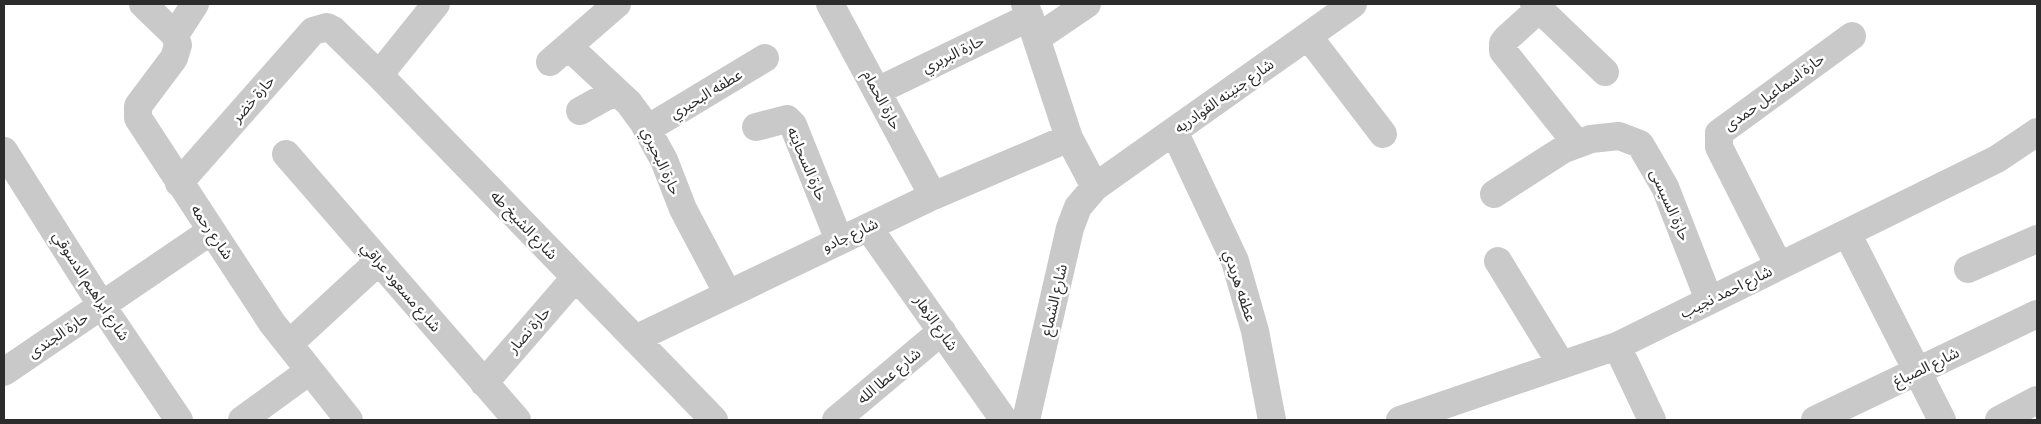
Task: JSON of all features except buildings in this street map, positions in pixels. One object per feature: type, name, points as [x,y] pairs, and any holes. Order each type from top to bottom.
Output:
[{"type":"street","points":[[142,4],[175,35],[195,4]]},
{"type":"street","points":[[379,75],[436,4]]},
{"type":"street","name":"حارة البحيري","points":[[617,4],[559,54],[616,91],[629,104],[664,160],[683,209],[728,294]]},
{"type":"street","name":"حارة الحمام","points":[[830,4],[933,196]]},
{"type":"street","name":"حارة البربري","points":[[877,91],[1030,19],[1087,4]]},
{"type":"street","name":"شارع جنينه القوادريه","points":[[1096,187],[1354,4]]},
{"type":"street","points":[[1577,144],[1503,51],[1504,43],[1537,6],[1605,72]]},
{"type":"street","points":[[1030,19],[1069,138],[1096,187]]},
{"type":"street","name":"حارة خضر","points":[[179,183],[313,31],[320,28],[333,30]]},
{"type":"street","name":"شارع الشيخ طه","points":[[333,30],[714,420]]},
{"type":"street","name":"شارع رحمه","points":[[175,35],[178,45],[174,58],[143,97],[138,106],[138,118],[211,232],[308,372],[348,420]]},
{"type":"street","points":[[1308,36],[1383,134]]},
{"type":"street","name":"حارة اسماعيل حمدى","points":[[1779,266],[1719,147],[1719,133],[1852,36]]},
{"type":"street","name":"عطفه البحيري","points":[[647,130],[765,58]]},
{"type":"street","points":[[580,111],[616,91]]},
{"type":"street","name":"حارة السحايته","points":[[756,127],[787,119],[793,125],[839,240]]},
{"type":"street","name":"عطفه هريدي","points":[[1174,131],[1235,260],[1255,331],[1272,420]]},
{"type":"street","name":"حارة السيسى","points":[[1494,194],[1564,150],[1591,139],[1619,136],[1640,144],[1665,188],[1709,300]]},
{"type":"street","name":"شارع جادو","points":[[635,339],[868,226],[1069,138]]},
{"type":"street","name":"شارع احمد نجيب","points":[[1400,420],[1617,346],[2035,141]]},
{"type":"street","name":"شارع ابراهيم الدسوقي","points":[[4,151],[13,184],[102,306],[179,420]]},
{"type":"street","name":"شارع مسعود عراقي","points":[[286,154],[517,420]]},
{"type":"street","name":"شارع الشماع","points":[[1026,420],[1070,228],[1078,207],[1096,187]]},
{"type":"street","name":"شارع الزهار","points":[[868,226],[1004,420]]},
{"type":"street","name":"حارة الجندى","points":[[4,372],[211,232]]},
{"type":"street","points":[[1847,233],[1942,420]]},
{"type":"street","points":[[1968,269],[2037,239]]},
{"type":"street","points":[[289,344],[378,261]]},
{"type":"street","points":[[1498,261],[1561,364]]},
{"type":"street","name":"حارة نصار","points":[[484,383],[574,278]]},
{"type":"street","name":"شارع الصباغ","points":[[1815,420],[2037,314]]},
{"type":"street","name":"شارع عطا الله","points":[[836,420],[942,331]]},
{"type":"street","points":[[1617,346],[1652,420]]},
{"type":"street","points":[[242,420],[308,372]]},
{"type":"street","points":[[1999,420],[2037,400]]}]
